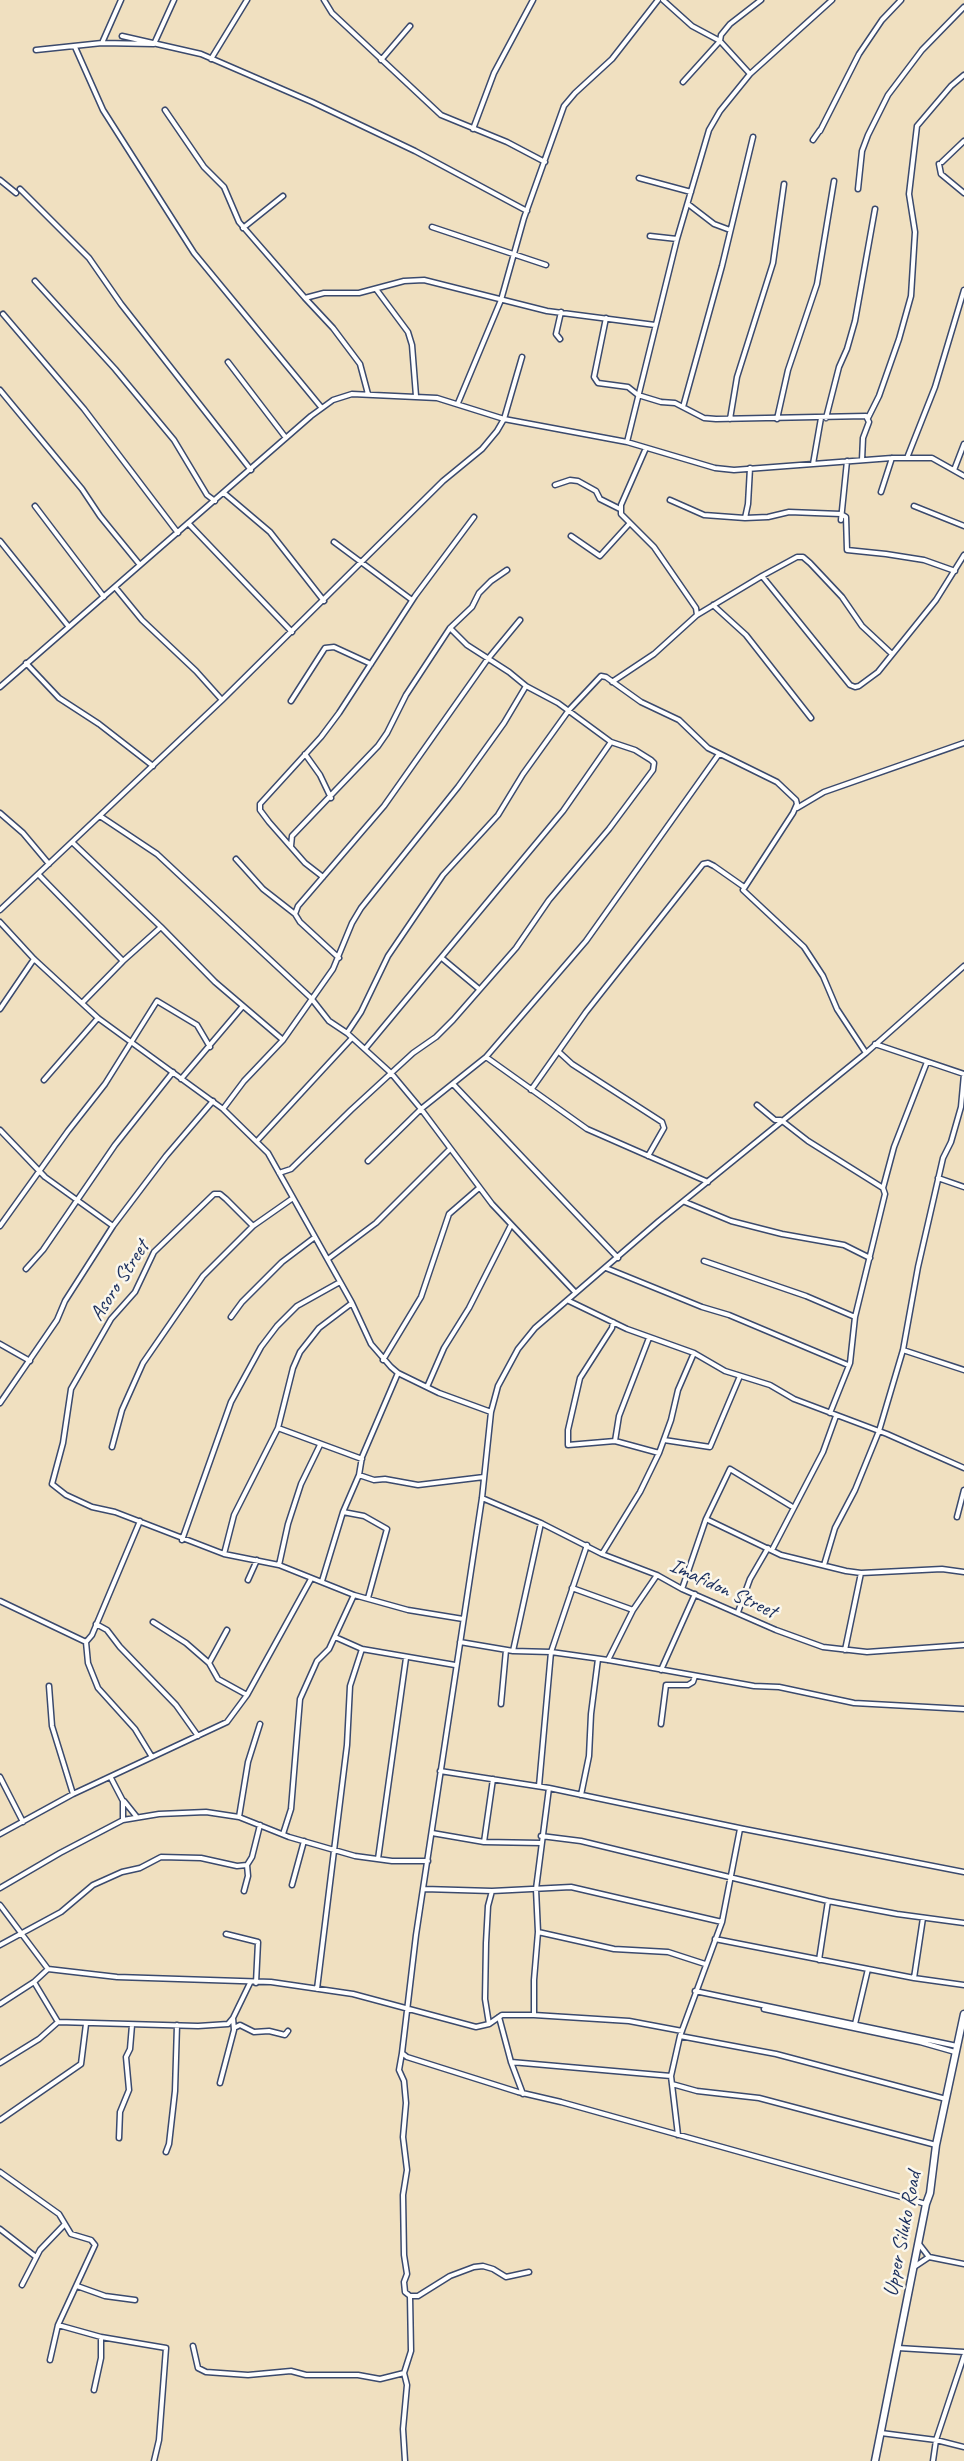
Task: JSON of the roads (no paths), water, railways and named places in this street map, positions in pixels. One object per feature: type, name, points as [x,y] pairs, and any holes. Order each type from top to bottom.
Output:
[{"type":"main road","name":"Upper Siluko Road","points":[[875,2461],[930,2193],[936,2145],[956,2049],[962,2033],[964,2014]]},
{"type":"street","points":[[102,43],[122,0]]},
{"type":"street","points":[[36,50],[102,43],[154,44],[174,0]]},
{"type":"street","points":[[211,59],[248,0]]},
{"type":"street","points":[[324,0],[332,13],[441,115],[507,142],[545,162]]},
{"type":"street","points":[[473,129],[494,74],[533,0]]},
{"type":"street","points":[[458,404],[501,300],[527,211],[564,106],[575,93],[612,59],[660,0],[692,26],[720,41],[750,74]]},
{"type":"street","points":[[683,82],[720,41],[721,35],[730,24],[761,0]]},
{"type":"street","points":[[627,442],[677,239],[709,130],[720,111],[750,74],[832,0]]},
{"type":"street","points":[[820,131],[859,54],[882,20],[901,0]]},
{"type":"street","points":[[858,189],[862,151],[888,95],[922,50],[964,7]]},
{"type":"street","points":[[381,60],[410,26]]},
{"type":"street","points":[[122,36],[201,54],[312,102],[415,151],[527,211]]},
{"type":"street","points":[[75,47],[103,110],[194,253],[321,407]]},
{"type":"street","points":[[862,460],[863,438],[869,422],[868,418],[882,387],[911,296],[915,232],[909,194],[917,126],[937,106],[951,86],[964,75]]},
{"type":"street","points":[[165,110],[204,167],[224,187],[236,218],[243,228],[333,328],[360,364],[368,394]]},
{"type":"street","points":[[813,140],[825,122]]},
{"type":"street","points":[[683,407],[753,137]]},
{"type":"street","points":[[964,141],[940,163],[941,174],[964,193]]},
{"type":"street","points":[[639,178],[691,192]]},
{"type":"street","points":[[0,180],[16,193]]},
{"type":"street","points":[[777,419],[788,370],[817,284],[834,181]]},
{"type":"street","points":[[730,419],[737,377],[773,263],[784,184]]},
{"type":"street","points":[[20,189],[88,258],[121,304],[251,470]]},
{"type":"street","points":[[243,228],[283,196]]},
{"type":"street","points":[[688,204],[714,224],[730,230]]},
{"type":"street","points":[[826,418],[839,367],[847,349],[857,313],[875,209]]},
{"type":"street","points":[[432,227],[546,265]]},
{"type":"street","points":[[650,236],[677,239]]},
{"type":"street","points":[[35,280],[115,369],[174,440],[207,495],[215,501]]},
{"type":"street","points":[[306,298],[324,292],[358,293],[398,283],[424,280],[501,300],[561,312],[655,325]]},
{"type":"street","points":[[376,289],[408,332],[412,345],[416,396]]},
{"type":"street","points":[[907,458],[934,387],[964,290]]},
{"type":"street","points":[[560,339],[556,334],[561,312]]},
{"type":"street","points":[[3,314],[84,409],[178,533]]},
{"type":"street","points":[[606,318],[594,377],[595,381],[601,385],[628,387],[638,395],[683,407],[704,418],[777,419],[860,416],[868,418]]},
{"type":"street","points":[[0,910],[222,700],[443,481],[482,449],[497,432],[504,419],[522,357]]},
{"type":"street","points":[[228,362],[286,438]]},
{"type":"street","points":[[0,390],[82,489],[100,516],[140,565]]},
{"type":"street","points":[[0,687],[321,407],[343,397],[368,394],[416,396],[458,404],[504,419],[627,442],[715,468],[750,468],[892,458],[932,458],[964,476]]},
{"type":"street","points":[[813,464],[820,418]]},
{"type":"street","points":[[954,470],[964,444]]},
{"type":"street","points":[[620,509],[646,448]]},
{"type":"street","points":[[881,492],[892,458]]},
{"type":"street","points":[[841,520],[847,461]]},
{"type":"street","points":[[745,518],[750,468]]},
{"type":"street","points":[[555,485],[570,480],[578,481],[596,492],[600,499],[620,509],[629,524],[654,548],[696,608],[697,615]]},
{"type":"street","points":[[224,493],[270,532],[324,601]]},
{"type":"street","points":[[670,500],[704,515],[745,518],[768,517],[789,512],[842,513],[846,517],[847,550],[924,560],[955,571]]},
{"type":"street","points":[[35,506],[104,597]]},
{"type":"street","points":[[914,506],[964,526]]},
{"type":"street","points":[[323,877],[305,862],[263,815],[260,804],[321,736],[371,665],[412,600],[474,517]]},
{"type":"street","points":[[188,523],[292,632]]},
{"type":"street","points":[[571,536],[600,556],[629,524]]},
{"type":"street","points":[[0,541],[69,627]]},
{"type":"street","points":[[334,542],[412,600]]},
{"type":"street","points":[[762,576],[850,685],[859,687],[878,672],[936,600],[964,555]]},
{"type":"street","points":[[612,682],[654,654],[697,615],[796,557],[803,557],[810,562],[842,597],[862,626],[892,654]]},
{"type":"street","points":[[291,847],[292,836],[331,798],[383,740],[406,695],[450,628],[472,607],[478,594],[507,570]]},
{"type":"street","points":[[115,586],[142,620],[196,671],[222,700]]},
{"type":"street","points":[[713,605],[746,635],[811,718]]},
{"type":"street","points":[[295,914],[303,899],[384,806],[487,660],[520,620]]},
{"type":"street","points":[[279,1173],[291,1169],[391,1073],[413,1053],[436,1037],[516,948],[539,914],[609,829],[653,770],[654,763],[646,756],[611,742],[552,698],[526,686],[509,672],[487,660],[450,628]]},
{"type":"street","points":[[291,701],[325,648],[334,647],[371,665]]},
{"type":"street","points":[[26,663],[59,698],[99,724],[153,766]]},
{"type":"street","points":[[347,1033],[362,1012],[395,945],[443,875],[498,814],[519,779],[569,710],[599,677],[603,676],[631,697],[679,720],[719,754],[777,783],[796,800],[796,808]]},
{"type":"street","points":[[223,1109],[244,1081],[283,1040],[339,958],[352,923],[361,908],[458,787],[504,723],[526,686]]},
{"type":"street","points":[[365,1049],[563,811],[611,742]]},
{"type":"street","points":[[744,887],[768,854],[796,808],[824,792],[864,776],[922,759],[964,743]]},
{"type":"street","points":[[305,754],[321,775],[331,798]]},
{"type":"street","points":[[368,1161],[421,1109],[486,1057],[586,941],[719,754]]},
{"type":"street","points":[[0,813],[23,833],[50,864]]},
{"type":"street","points":[[100,816],[157,854],[311,998],[329,1021],[347,1033],[391,1073],[421,1109],[479,1188],[575,1292]]},
{"type":"street","points":[[72,842],[215,982],[283,1040]]},
{"type":"street","points":[[236,859],[263,889],[295,914],[300,922],[339,958]]},
{"type":"street","points":[[531,1090],[586,1012],[704,864],[708,863],[744,887],[746,894],[767,910],[804,947],[823,976],[837,1009],[867,1053]]},
{"type":"street","points":[[39,875],[123,961]]},
{"type":"street","points":[[0,922],[34,959],[98,1018],[213,1101],[268,1153],[352,1302],[362,1327],[383,1360],[398,1373],[427,1387],[491,1412]]},
{"type":"street","points":[[82,1003],[123,961],[161,927]]},
{"type":"street","points":[[0,1009],[3,999],[34,959]]},
{"type":"street","points":[[442,959],[479,989]]},
{"type":"street","points":[[529,2272],[506,2277],[493,2269],[483,2266],[474,2267],[450,2276],[418,2296],[410,2296],[405,2292],[404,2282],[407,2274],[404,2255],[403,2195],[407,2170],[403,2137],[406,2103],[404,2081],[399,2070],[455,1665],[482,1498],[491,1412],[498,1386],[518,1349],[535,1328],[659,1221],[685,1202],[781,1120],[867,1053],[874,1044],[964,966]]},
{"type":"street","points":[[0,1226],[68,1131],[105,1084],[157,1001],[197,1025],[210,1047]]},
{"type":"street","points":[[181,1078],[243,1006]]},
{"type":"street","points":[[44,1080],[98,1018]]},
{"type":"street","points":[[257,1141],[352,1038]]},
{"type":"street","points":[[824,1565],[835,1528],[855,1490],[879,1431],[903,1350],[918,1267],[943,1158],[951,1142],[961,1107],[964,1074],[874,1044]]},
{"type":"street","points":[[559,1052],[572,1064],[662,1122],[664,1128],[648,1156]]},
{"type":"street","points":[[486,1057],[586,1130],[708,1182]]},
{"type":"street","points":[[830,1413],[848,1365],[855,1331],[855,1317],[894,1147],[927,1062]]},
{"type":"street","points":[[26,1269],[43,1250],[116,1145],[173,1072]]},
{"type":"street","points":[[453,1084],[618,1258]]},
{"type":"street","points":[[0,1403],[57,1320],[65,1301],[113,1226],[166,1156],[213,1101]]},
{"type":"street","points":[[757,1105],[775,1120],[781,1120],[808,1141],[883,1188]]},
{"type":"street","points":[[0,1130],[40,1172],[113,1226]]},
{"type":"street","points":[[328,1259],[376,1223],[450,1149]]},
{"type":"street","points":[[938,1178],[964,1187]]},
{"type":"street","points":[[383,1360],[421,1298],[449,1214],[479,1188]]},
{"type":"street","name":"Asoro Street","points":[[140,1521],[92,1507],[52,1485],[63,1443],[71,1389],[111,1319],[135,1292],[153,1252],[214,1194],[220,1194],[253,1226]]},
{"type":"street","points":[[112,1447],[122,1410],[143,1363],[202,1276],[253,1226],[293,1198]]},
{"type":"street","points":[[685,1202],[731,1221],[782,1234],[844,1245],[870,1258]]},
{"type":"street","points":[[427,1387],[444,1348],[469,1308],[511,1224]]},
{"type":"street","points":[[231,1317],[242,1302],[282,1262],[315,1237]]},
{"type":"street","points":[[704,1261],[806,1296],[855,1317]]},
{"type":"street","points":[[606,1268],[702,1307],[729,1315],[848,1365]]},
{"type":"street","points":[[182,1540],[231,1402],[261,1347],[277,1326],[297,1306],[340,1282]]},
{"type":"street","points":[[569,1300],[650,1338],[694,1353],[725,1371],[770,1386],[794,1399],[879,1431],[964,1467]]},
{"type":"street","points":[[224,1554],[234,1515],[278,1428],[293,1368],[300,1352],[319,1328],[352,1302]]},
{"type":"street","points":[[613,1322],[612,1328],[580,1378],[568,1445],[615,1441],[659,1453]]},
{"type":"street","points":[[615,1441],[619,1416],[650,1338]]},
{"type":"street","points":[[0,1344],[30,1361]]},
{"type":"street","points":[[903,1350],[964,1370]]},
{"type":"street","points":[[602,1554],[640,1491],[659,1453],[678,1390],[694,1353]]},
{"type":"street","points":[[322,1581],[343,1512],[359,1476],[362,1459],[398,1373]]},
{"type":"street","points":[[664,1440],[710,1447],[740,1376]]},
{"type":"street","points":[[738,1612],[750,1579],[770,1549],[823,1452],[836,1416]]},
{"type":"street","points":[[278,1428],[362,1459]]},
{"type":"street","points":[[279,1565],[288,1524],[301,1484],[320,1445]]},
{"type":"street","points":[[682,1589],[706,1519],[730,1470],[791,1506]]},
{"type":"street","points":[[359,1476],[418,1485],[484,1477]]},
{"type":"street","points":[[957,1517],[964,1490]]},
{"type":"street","name":"Imafidon Street","points":[[482,1498],[541,1523],[602,1554],[657,1575],[682,1589],[776,1630],[823,1647],[867,1652],[964,1645]]},
{"type":"street","points":[[343,1512],[364,1516],[387,1529],[368,1598]]},
{"type":"street","points":[[706,1519],[770,1549],[861,1573],[920,1569],[964,1572]]},
{"type":"street","points":[[152,1758],[135,1729],[98,1688],[88,1663],[86,1642],[140,1521],[182,1540],[224,1554],[279,1565],[311,1580],[322,1581],[354,1595],[408,1610],[463,1618]]},
{"type":"street","points":[[513,1651],[541,1523]]},
{"type":"street","points":[[538,1786],[551,1652],[587,1545]]},
{"type":"street","points":[[248,1580],[257,1560]]},
{"type":"street","points":[[844,1650],[861,1573]]},
{"type":"street","points":[[608,1660],[633,1610],[657,1575]]},
{"type":"street","points":[[0,1834],[73,1794],[227,1722],[247,1695],[311,1580]]},
{"type":"street","points":[[572,1588],[633,1610]]},
{"type":"street","points":[[661,1671],[695,1594]]},
{"type":"street","points":[[283,1834],[291,1809],[300,1699],[317,1661],[329,1649],[354,1595]]},
{"type":"street","points":[[0,1601],[86,1642]]},
{"type":"street","points":[[153,1622],[186,1643],[209,1663],[218,1679],[247,1695]]},
{"type":"street","points":[[96,1624],[107,1630],[120,1647],[176,1705],[198,1736]]},
{"type":"street","points":[[209,1663],[227,1630]]},
{"type":"street","points":[[335,1637],[362,1649],[455,1665]]},
{"type":"street","points":[[460,1642],[513,1651],[551,1652],[608,1660],[753,1686],[779,1687],[855,1703],[964,1709]]},
{"type":"street","points":[[317,1989],[347,1745],[350,1686],[362,1649]]},
{"type":"street","points":[[501,1704],[506,1650]]},
{"type":"street","points":[[378,1859],[406,1658]]},
{"type":"street","points":[[581,1795],[590,1756],[591,1713],[598,1659]]},
{"type":"street","points":[[661,1724],[666,1685],[688,1685],[693,1682],[695,1676]]},
{"type":"street","points":[[49,1686],[52,1726],[73,1794]]},
{"type":"street","points":[[239,1817],[248,1762],[260,1724]]},
{"type":"street","points":[[440,1771],[549,1788],[740,1829],[964,1872]]},
{"type":"street","points":[[0,1777],[23,1822]]},
{"type":"street","points":[[111,1778],[122,1798],[138,1817]]},
{"type":"street","points":[[484,1842],[493,1779]]},
{"type":"street","points":[[534,2015],[538,1932],[536,1889],[541,1836],[549,1788]]},
{"type":"street","points":[[122,1798],[123,1820]]},
{"type":"street","points":[[0,1888],[123,1820],[206,1812],[239,1817],[333,1850],[378,1859],[428,1861]]},
{"type":"street","points":[[244,1891],[248,1876],[247,1865],[252,1857],[260,1825]]},
{"type":"street","points":[[678,2134],[671,2076],[680,2036],[722,1922],[740,1829]]},
{"type":"street","points":[[432,1833],[484,1842],[541,1843]]},
{"type":"street","points":[[541,1836],[581,1841],[679,1867],[732,1877],[828,1901],[964,1923]]},
{"type":"street","points":[[292,1885],[304,1841]]},
{"type":"street","points":[[0,1944],[61,1912],[93,1885],[122,1872],[141,1868],[161,1857],[201,1858],[237,1866],[247,1865]]},
{"type":"street","points":[[424,1889],[492,1891],[571,1887],[722,1922]]},
{"type":"street","points":[[489,2025],[485,1999],[486,1943],[488,1906],[492,1891]]},
{"type":"street","points":[[819,1960],[828,1901]]},
{"type":"street","points":[[0,1905],[48,1969],[117,1977],[271,1982],[353,1994],[476,2027],[489,2025],[499,2018],[512,2014],[629,2021],[682,2031]]},
{"type":"street","points":[[914,1978],[923,1918]]},
{"type":"street","points":[[538,1932],[614,1948],[668,1952],[705,1964]]},
{"type":"street","points":[[226,1934],[258,1942],[256,1983]]},
{"type":"street","points":[[715,1939],[914,1978],[964,1985]]},
{"type":"street","points":[[0,2004],[34,1982],[48,1969]]},
{"type":"street","points":[[855,2026],[869,1969]]},
{"type":"street","points":[[34,1982],[58,2022]]},
{"type":"street","points":[[0,2063],[39,2038],[58,2022],[223,2025],[232,2022],[250,1983]]},
{"type":"street","points":[[696,1991],[956,2049]]},
{"type":"street","points":[[764,2009],[855,2026]]},
{"type":"street","points":[[220,2083],[234,2029],[233,2018]]},
{"type":"street","points":[[499,2018],[511,2062],[524,2094]]},
{"type":"street","points":[[0,2120],[81,2064],[86,2024]]},
{"type":"street","points":[[119,2138],[120,2112],[129,2090],[126,2056],[130,2049],[132,2025]]},
{"type":"street","points":[[166,2152],[169,2144],[175,2091],[177,2025]]},
{"type":"street","points":[[234,2029],[240,2025],[254,2032],[269,2031],[285,2035],[288,2031]]},
{"type":"street","points":[[680,2036],[776,2054],[946,2099]]},
{"type":"street","points":[[402,2053],[408,2058],[524,2094],[678,2134],[926,2204]]},
{"type":"street","points":[[511,2062],[671,2076]]},
{"type":"street","points":[[672,2084],[697,2091],[759,2098],[936,2145]]},
{"type":"street","points":[[0,2172],[59,2214],[71,2234],[91,2240],[95,2245],[58,2325],[50,2360]]},
{"type":"street","points":[[22,2285],[42,2247],[65,2225]]},
{"type":"street","points":[[0,2229],[36,2257]]},
{"type":"street","points":[[919,2244],[929,2258]]},
{"type":"street","points":[[914,2267],[929,2258],[964,2264]]},
{"type":"street","points":[[77,2286],[105,2296],[135,2300]]},
{"type":"street","points":[[405,2461],[403,2429],[407,2385],[404,2373],[411,2351],[410,2296]]},
{"type":"street","points":[[58,2325],[147,2347],[166,2348],[159,2440],[154,2461]]},
{"type":"street","points":[[94,2390],[101,2358],[101,2337]]},
{"type":"street","points":[[193,2346],[198,2368],[206,2372],[248,2375],[291,2371],[306,2375],[358,2375],[380,2379],[404,2373]]},
{"type":"street","points":[[897,2348],[964,2354],[936,2440],[933,2461]]},
{"type":"street","points":[[881,2433],[936,2440],[964,2447]]}]
